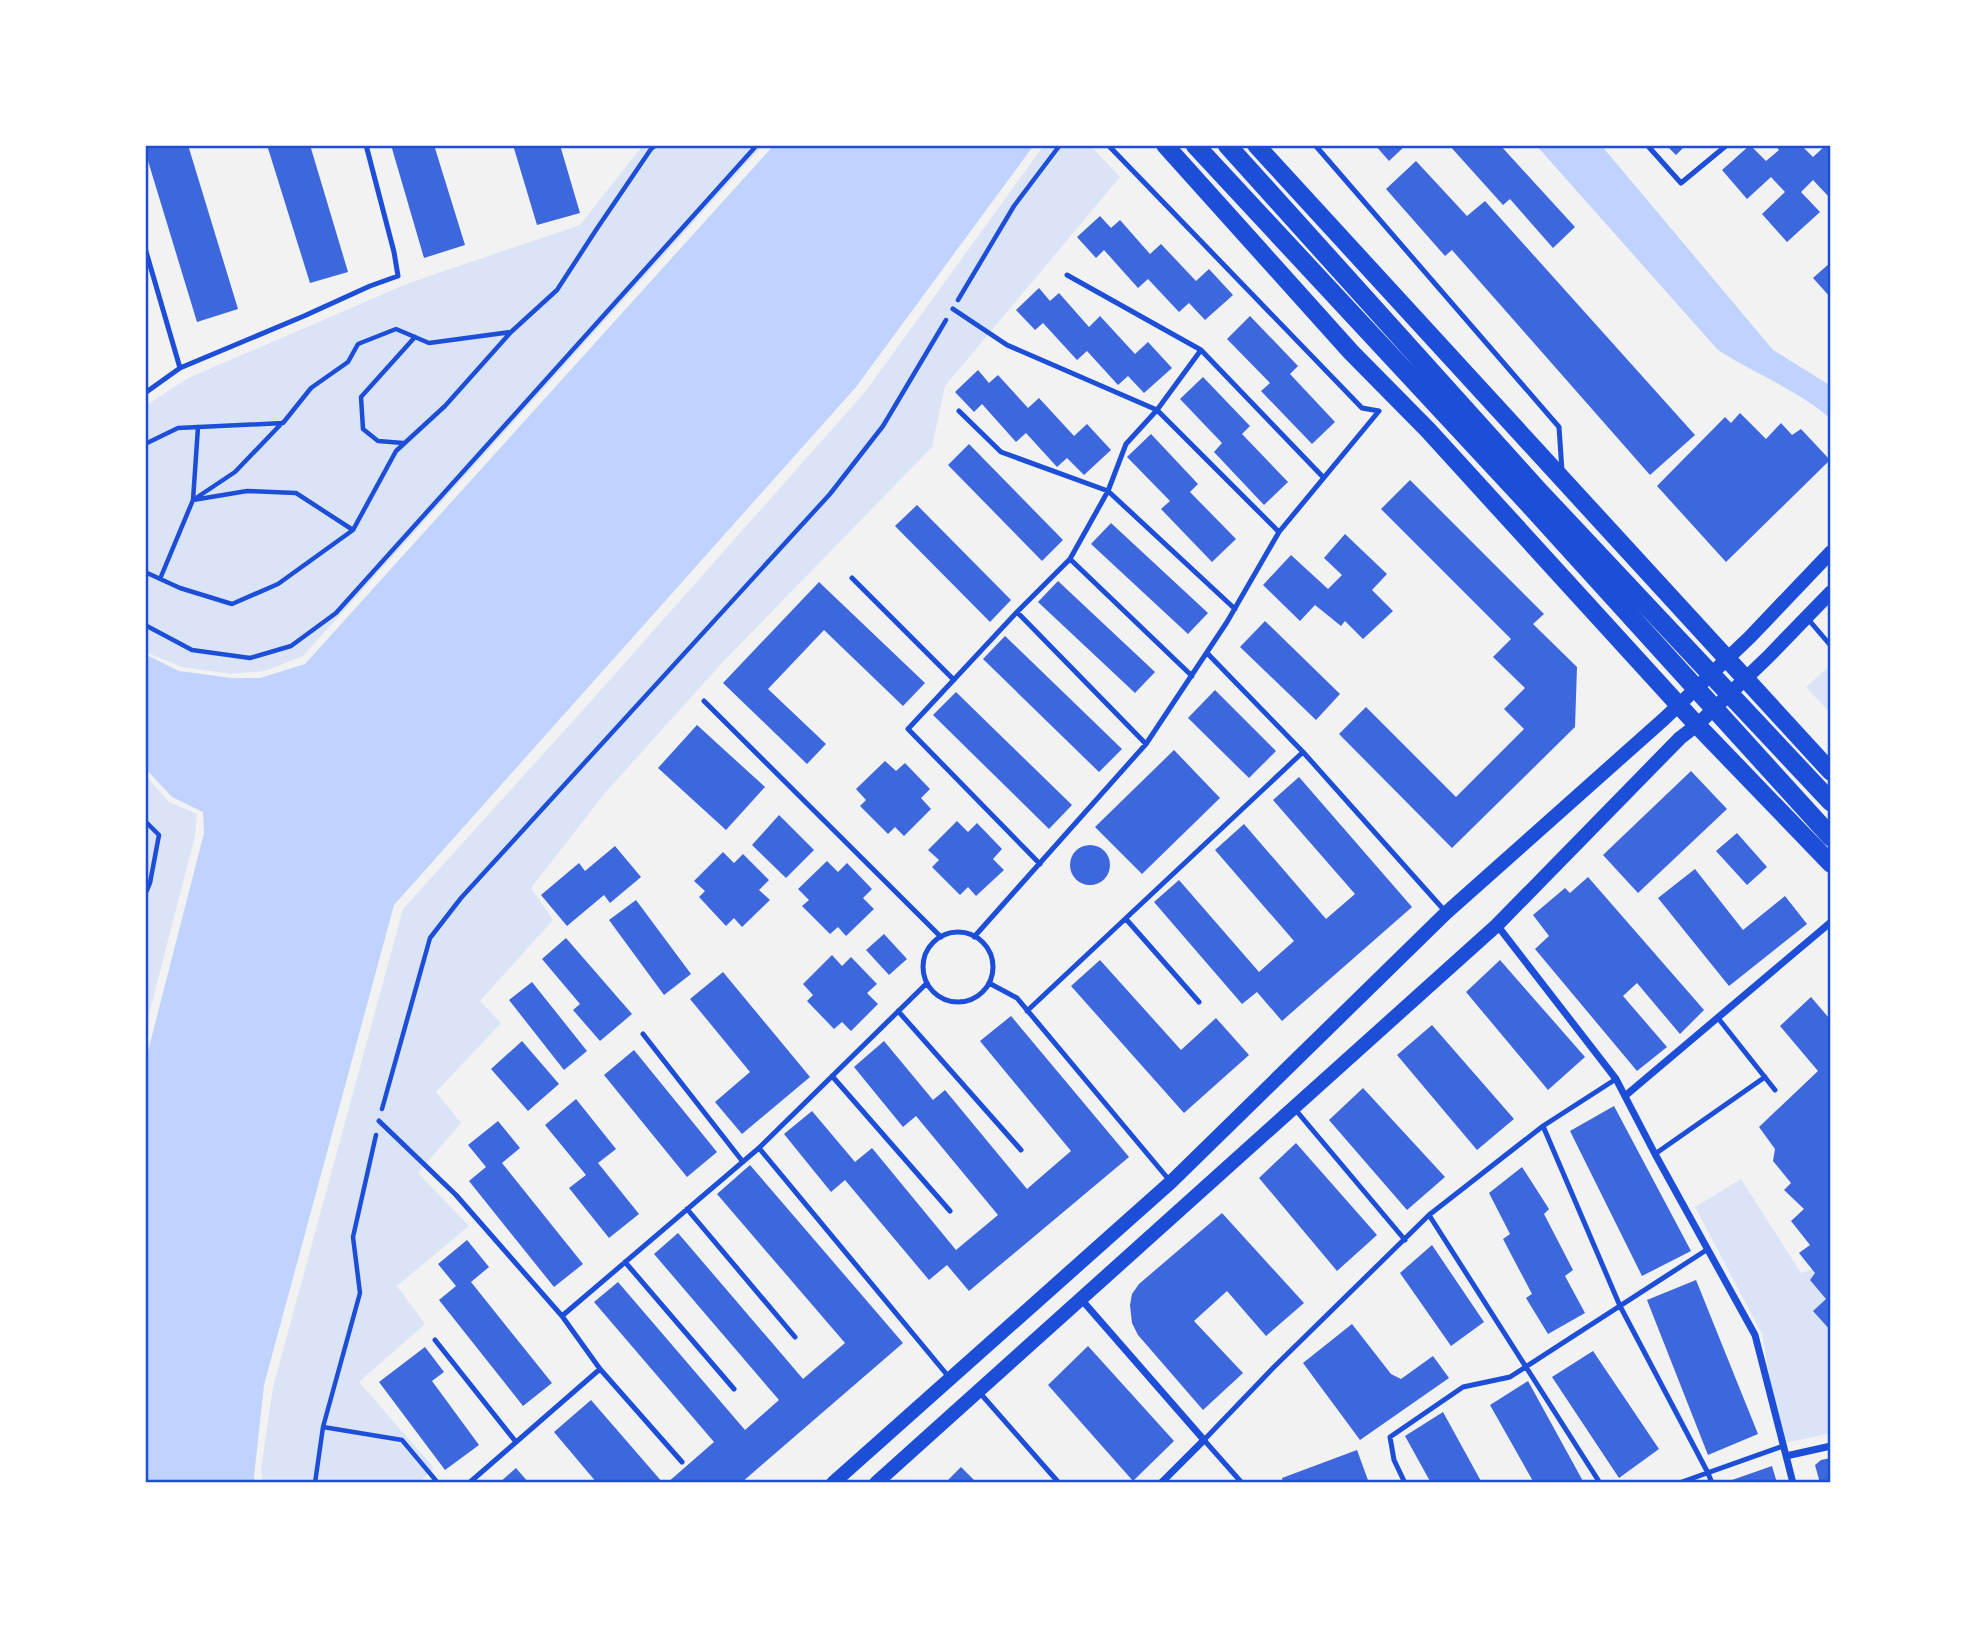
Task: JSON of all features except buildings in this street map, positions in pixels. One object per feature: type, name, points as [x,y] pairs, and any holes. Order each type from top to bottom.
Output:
[{"type":"highway","points":[[1195,145],[1525,500],[1831,837]]},
{"type":"highway","points":[[1227,145],[1548,501],[1831,802]]},
{"type":"main road","points":[[1165,145],[1351,352],[1433,430],[1697,725],[1831,864]]},
{"type":"main road","points":[[1256,145],[1397,298],[1479,392],[1563,478],[1831,772]]},
{"type":"main road","points":[[834,1483],[1171,1182],[1446,913],[1750,637],[1831,552]]},
{"type":"main road","points":[[876,1483],[1497,925],[1680,738],[1745,679],[1831,592]]},
{"type":"street","points":[[1625,1096],[1831,922]]},
{"type":"street","points":[[1497,925],[1616,1079],[1755,1335],[1793,1483]]},
{"type":"street","points":[[1081,1299],[1204,1440],[1161,1483]]},
{"type":"street","points":[[1786,1456],[1831,1446]]},
{"type":"lane","points":[[145,393],[180,368],[398,276],[366,145]]},
{"type":"lane","points":[[974,937],[1146,744],[1207,653],[1279,532],[1379,411],[1362,408],[1108,145]]},
{"type":"lane","points":[[1315,145],[1559,427],[1563,478]]},
{"type":"lane","points":[[1647,145],[1681,183],[1727,145]]},
{"type":"lane","points":[[145,248],[180,368]]},
{"type":"lane","points":[[1067,275],[1201,350],[1323,477]]},
{"type":"lane","points":[[953,309],[1007,345],[1157,410],[1279,532]]},
{"type":"lane","points":[[1040,864],[908,729],[1070,559],[1108,491],[1126,444],[1157,410],[1201,350]]},
{"type":"lane","points":[[1470,417],[1481,410]]},
{"type":"lane","points":[[959,411],[1002,452],[1108,491],[1235,608]]},
{"type":"lane","points":[[1450,433],[1460,425]]},
{"type":"lane","points":[[1070,559],[1192,676]]},
{"type":"lane","points":[[852,578],[954,680]]},
{"type":"lane","points":[[1017,612],[1146,744]]},
{"type":"lane","points":[[1807,618],[1831,646]]},
{"type":"lane","points":[[1207,653],[1303,752],[1446,913]]},
{"type":"lane","points":[[704,701],[941,937]]},
{"type":"lane","points":[[1027,1011],[1303,752]]},
{"type":"lane","points":[[1125,919],[1199,1002]]},
{"type":"lane","points":[[952,933],[974,937],[983,943],[989,952],[992,973],[989,983],[983,992],[963,1002],[942,998],[933,992],[927,983],[923,962],[926,952],[941,937],[952,933]]},
{"type":"lane","points":[[562,1316],[759,1148],[927,983]]},
{"type":"lane","points":[[989,983],[1017,998],[1171,1182]]},
{"type":"lane","points":[[898,1011],[1021,1150]]},
{"type":"lane","points":[[1718,1018],[1775,1090]]},
{"type":"lane","points":[[643,1034],[743,1162]]},
{"type":"lane","points":[[832,1076],[950,1211]]},
{"type":"lane","points":[[1655,1154],[1765,1077]]},
{"type":"lane","points":[[1242,1483],[1204,1440],[1273,1368],[1429,1216],[1543,1126],[1616,1079]]},
{"type":"lane","points":[[1294,1108],[1405,1240]]},
{"type":"lane","points":[[379,1121],[456,1195],[562,1316],[600,1369],[682,1462]]},
{"type":"lane","points":[[1543,1126],[1620,1306],[1712,1483]]},
{"type":"lane","points":[[759,1148],[950,1379]]},
{"type":"lane","points":[[687,1209],[795,1337]]},
{"type":"lane","points":[[1429,1216],[1600,1483]]},
{"type":"lane","points":[[1405,1483],[1394,1460],[1390,1437],[1463,1387],[1510,1377],[1708,1249]]},
{"type":"lane","points":[[625,1262],[734,1389]]},
{"type":"lane","points":[[435,1340],[516,1442]]},
{"type":"lane","points":[[468,1483],[600,1369]]},
{"type":"lane","points":[[978,1391],[1059,1483]]},
{"type":"lane","points":[[1679,1483],[1783,1446]]},
{"type":"path","points":[[145,572],[180,588],[232,604],[278,584],[353,530],[396,450],[445,406],[511,332],[557,290],[656,145]]},
{"type":"path","points":[[145,625],[192,650],[250,658],[291,646],[336,613],[757,145]]},
{"type":"path","points":[[315,1483],[323,1427],[360,1293],[354,1237],[379,1121],[430,938],[461,898],[830,494],[883,426],[1014,206],[1060,145]]},
{"type":"path","points":[[193,500],[235,472],[283,423],[311,388],[348,362],[358,344],[396,329],[429,343],[511,332]]},
{"type":"path","points":[[403,444],[378,441],[363,429],[361,397],[415,337]]},
{"type":"path","points":[[145,444],[178,428],[283,423]]},
{"type":"path","points":[[160,579],[193,500],[198,427]]},
{"type":"path","points":[[193,500],[247,491],[296,493],[353,530]]},
{"type":"path","points":[[145,821],[159,835],[150,883],[145,895]]},
{"type":"path","points":[[323,1427],[402,1440],[438,1483]]},
{"type":"shaded area","points":[[643,145],[763,145],[303,656],[265,671],[231,674],[182,667],[145,652],[145,406],[188,378],[409,283],[580,225]]},
{"type":"shaded area","points":[[1044,145],[1090,145],[1120,177],[945,386],[932,447],[721,664],[605,793],[531,888],[553,920],[480,1001],[501,1023],[436,1092],[461,1123],[418,1173],[469,1226],[397,1286],[425,1324],[359,1382],[434,1468],[418,1483],[388,1483],[384,1480],[365,1483],[263,1483],[261,1470],[273,1387],[403,909],[865,392]]},
{"type":"shaded area","points":[[1831,665],[1831,714],[1806,687]]},
{"type":"shaded area","points":[[145,775],[169,802],[197,814],[195,836],[145,1030]]},
{"type":"shaded area","points":[[1741,1179],[1801,1273],[1822,1266],[1831,1277],[1831,1433],[1781,1444],[1762,1334],[1695,1207]]},
{"type":"water","points":[[774,145],[1034,145],[856,387],[394,905],[264,1385],[255,1483],[145,1483],[145,1063],[204,833],[203,812],[172,797],[145,768],[145,654],[179,671],[232,678],[260,678],[305,664]]},
{"type":"water","points":[[1536,145],[1601,145],[1773,350],[1831,386],[1831,419],[1805,399],[1718,350]]}]
